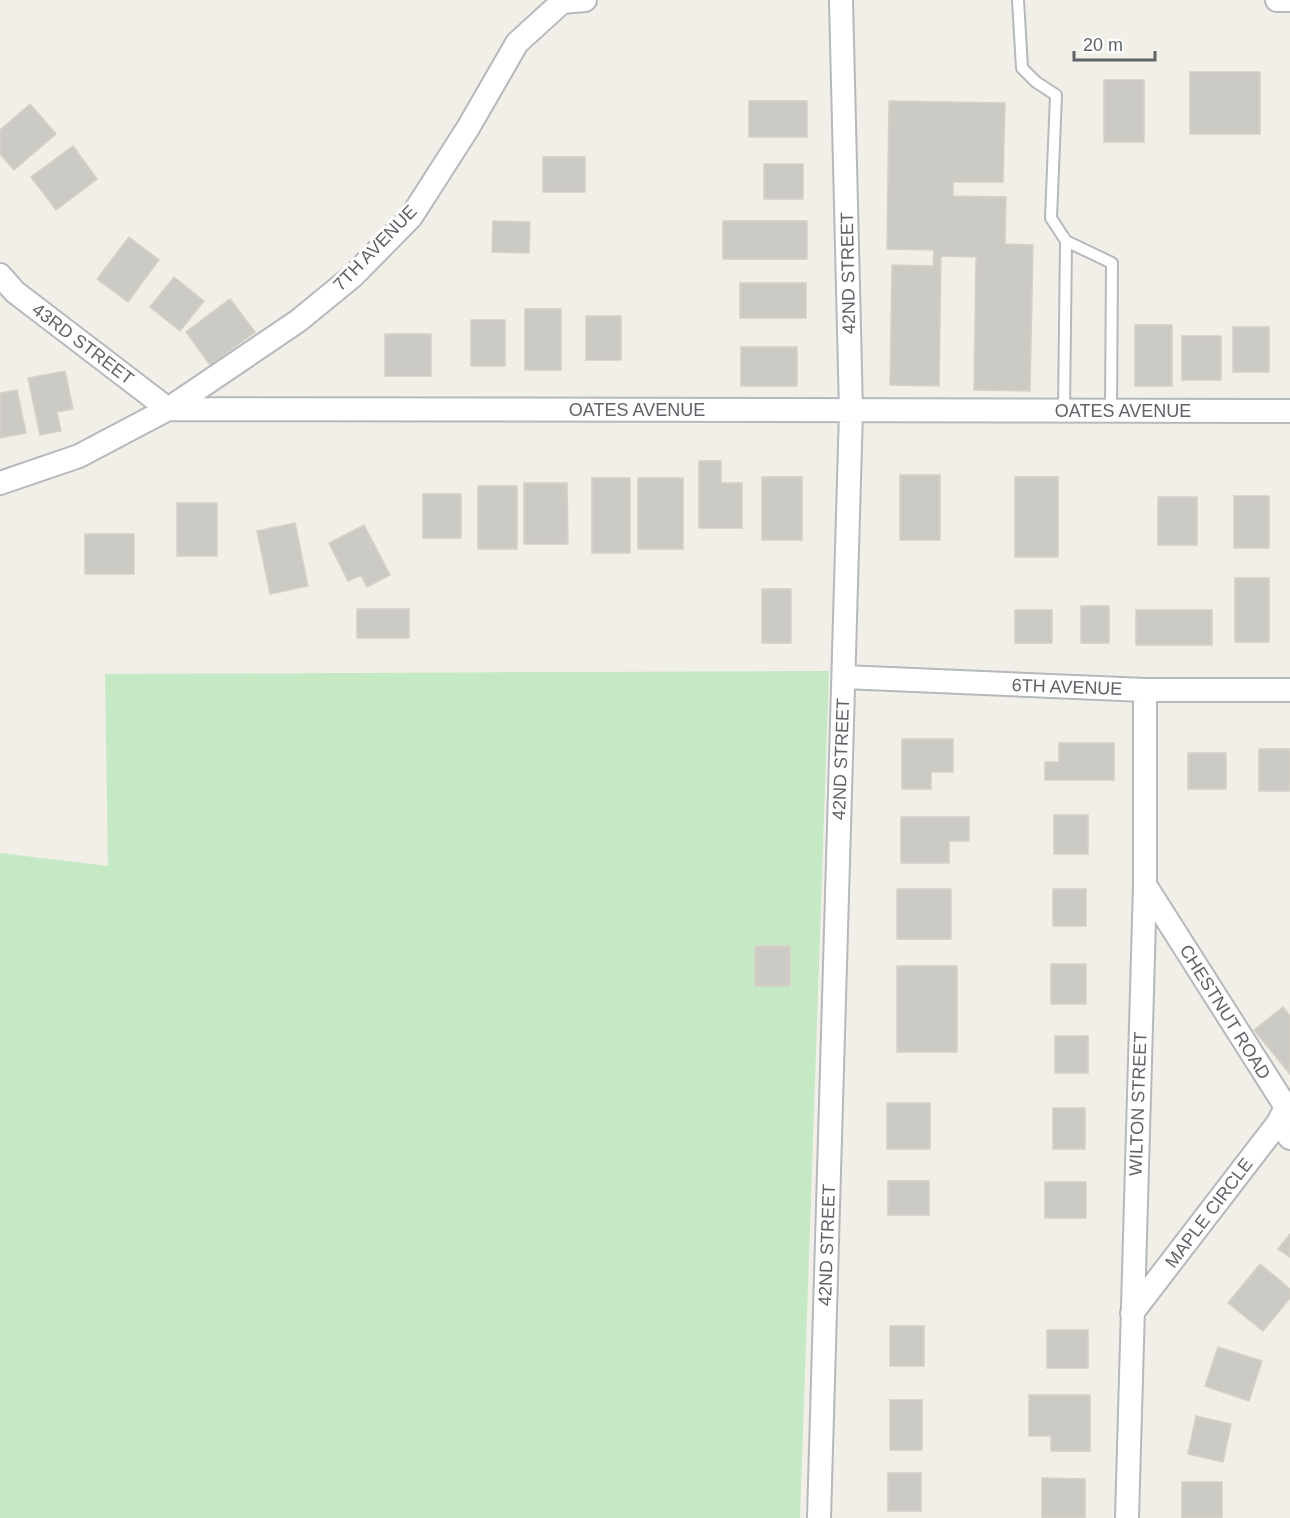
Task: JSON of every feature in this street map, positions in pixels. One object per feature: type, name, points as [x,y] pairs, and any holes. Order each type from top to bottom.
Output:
[{"type":"street","name":"7TH AVENUE","points":[[168,409],[298,321],[353,276],[411,217],[468,128],[517,43],[562,2],[585,0]]},
{"type":"street","name":"42ND STREET","points":[[819,1518],[851,411],[842,0]]},
{"type":"street","points":[[1277,0],[1290,0]]},
{"type":"street","name":"43RD STREET","points":[[0,275],[15,292],[168,409]]},
{"type":"street","name":"OATES AVENUE","points":[[0,483],[79,456],[168,409],[1290,411]]},
{"type":"street","name":"6TH AVENUE","points":[[843,677],[1145,690],[1290,690]]},
{"type":"street","name":"WILTON STREET","points":[[1127,1518],[1145,885],[1145,690]]},
{"type":"street","name":"CHESTNUT ROAD","points":[[1145,885],[1286,1107],[1286,1125]]},
{"type":"street","name":"MAPLE CIRCLE","points":[[1132,1314],[1286,1125]]},
{"type":"lane","points":[[1018,0],[1022,68],[1036,82],[1056,95],[1052,218],[1066,241],[1064,411]]},
{"type":"lane","points":[[1066,241],[1112,263],[1111,411]]},
{"type":"green space","points":[[829,671],[800,1518],[0,1518],[0,853],[108,866],[105,674]]},
{"type":"building","points":[[1190,72],[1260,72],[1260,134],[1190,134]]},
{"type":"building","points":[[1104,80],[1144,80],[1144,142],[1104,142]]},
{"type":"building","points":[[749,101],[807,101],[807,137],[749,137]]},
{"type":"building","points":[[889,101],[1005,103],[1003,182],[953,182],[953,196],[1006,197],[1005,244],[1033,245],[1030,391],[974,390],[976,257],[941,256],[939,386],[890,385],[892,265],[933,266],[934,250],[887,249]]},
{"type":"building","points":[[30,104],[56,134],[14,170],[0,154],[0,130]]},
{"type":"building","points":[[73,146],[97,179],[56,210],[31,177]]},
{"type":"building","points":[[543,157],[585,157],[585,192],[543,192]]},
{"type":"building","points":[[764,164],[803,164],[803,199],[764,199]]},
{"type":"building","points":[[493,221],[530,222],[529,253],[492,252]]},
{"type":"building","points":[[723,221],[807,221],[807,259],[723,259]]},
{"type":"building","points":[[129,237],[159,260],[128,302],[97,279]]},
{"type":"building","points":[[174,277],[204,301],[180,331],[150,307]]},
{"type":"building","points":[[740,283],[806,283],[806,318],[740,318]]},
{"type":"building","points":[[230,299],[255,332],[210,365],[186,332]]},
{"type":"building","points":[[525,309],[561,309],[561,370],[525,370]]},
{"type":"building","points":[[586,316],[621,316],[621,360],[586,360]]},
{"type":"building","points":[[471,320],[505,320],[505,366],[471,366]]},
{"type":"building","points":[[1135,325],[1172,325],[1172,386],[1135,386]]},
{"type":"building","points":[[1233,327],[1269,327],[1269,372],[1233,372]]},
{"type":"building","points":[[385,334],[431,334],[431,376],[385,376]]},
{"type":"building","points":[[1182,336],[1221,336],[1221,380],[1182,380]]},
{"type":"building","points":[[741,347],[797,347],[797,386],[741,386]]},
{"type":"building","points":[[65,371],[73,409],[57,412],[61,431],[40,435],[28,378]]},
{"type":"building","points":[[17,390],[26,433],[0,438],[0,393]]},
{"type":"building","points":[[699,461],[721,461],[721,483],[742,483],[742,528],[699,528]]},
{"type":"building","points":[[900,475],[940,475],[940,540],[900,540]]},
{"type":"building","points":[[762,477],[802,477],[802,540],[762,540]]},
{"type":"building","points":[[1015,477],[1058,477],[1058,557],[1015,557]]},
{"type":"building","points":[[592,478],[630,478],[630,553],[592,553]]},
{"type":"building","points":[[638,478],[683,478],[683,549],[638,549]]},
{"type":"building","points":[[524,483],[567,483],[568,544],[524,544]]},
{"type":"building","points":[[478,486],[517,486],[517,549],[478,549]]},
{"type":"building","points":[[423,494],[461,494],[461,538],[423,538]]},
{"type":"building","points":[[1234,496],[1269,496],[1269,548],[1234,548]]},
{"type":"building","points":[[1158,497],[1197,497],[1197,545],[1158,545]]},
{"type":"building","points":[[177,503],[217,503],[217,556],[177,556]]},
{"type":"building","points":[[295,523],[308,586],[270,594],[257,531]]},
{"type":"building","points":[[364,525],[390,575],[367,587],[361,575],[348,581],[329,543]]},
{"type":"building","points":[[85,534],[134,534],[134,574],[85,574]]},
{"type":"building","points":[[1235,578],[1269,578],[1269,642],[1235,642]]},
{"type":"building","points":[[762,589],[791,589],[791,643],[762,643]]},
{"type":"building","points":[[1081,606],[1109,606],[1109,643],[1081,643]]},
{"type":"building","points":[[357,609],[409,609],[409,638],[357,638]]},
{"type":"building","points":[[1015,610],[1052,610],[1052,643],[1015,643]]},
{"type":"building","points":[[1136,610],[1212,610],[1212,645],[1136,645]]},
{"type":"building","points":[[902,739],[953,739],[953,772],[931,772],[931,789],[902,789]]},
{"type":"building","points":[[1059,743],[1114,743],[1114,780],[1045,780],[1045,762],[1059,762]]},
{"type":"building","points":[[1259,749],[1290,749],[1290,791],[1259,791]]},
{"type":"building","points":[[1188,753],[1226,753],[1226,789],[1188,789]]},
{"type":"building","points":[[1054,815],[1088,815],[1088,854],[1054,854]]},
{"type":"building","points":[[901,817],[969,817],[969,841],[949,841],[949,863],[901,863]]},
{"type":"building","points":[[897,889],[951,889],[951,939],[897,939]]},
{"type":"building","points":[[1053,889],[1086,889],[1086,926],[1053,926]]},
{"type":"building","points":[[755,946],[790,946],[790,986],[755,986]]},
{"type":"building","points":[[1051,964],[1086,964],[1086,1004],[1051,1004]]},
{"type":"building","points":[[897,966],[957,966],[957,1052],[897,1052]]},
{"type":"building","points":[[1283,1007],[1290,1016],[1290,1074],[1254,1030]]},
{"type":"building","points":[[1055,1036],[1088,1036],[1088,1073],[1055,1073]]},
{"type":"building","points":[[887,1103],[930,1103],[930,1149],[887,1149]]},
{"type":"building","points":[[1053,1108],[1085,1108],[1085,1149],[1053,1149]]},
{"type":"building","points":[[888,1181],[929,1181],[929,1215],[888,1215]]},
{"type":"building","points":[[1045,1182],[1086,1182],[1086,1218],[1045,1218]]},
{"type":"building","points":[[1290,1234],[1290,1257],[1278,1249]]},
{"type":"building","points":[[1260,1264],[1290,1289],[1290,1298],[1263,1331],[1228,1303]]},
{"type":"building","points":[[890,1326],[924,1326],[924,1366],[890,1366]]},
{"type":"building","points":[[1047,1330],[1088,1330],[1088,1368],[1047,1368]]},
{"type":"building","points":[[1218,1347],[1262,1361],[1249,1401],[1205,1386]]},
{"type":"building","points":[[1029,1395],[1090,1395],[1090,1451],[1051,1451],[1051,1436],[1029,1436]]},
{"type":"building","points":[[890,1400],[922,1400],[922,1450],[890,1450]]},
{"type":"building","points":[[1196,1416],[1231,1424],[1223,1462],[1188,1454]]},
{"type":"building","points":[[888,1473],[921,1473],[921,1511],[888,1511]]},
{"type":"building","points":[[1042,1478],[1085,1479],[1085,1518],[1042,1518]]},
{"type":"building","points":[[1182,1482],[1222,1482],[1222,1518],[1182,1518]]}]
